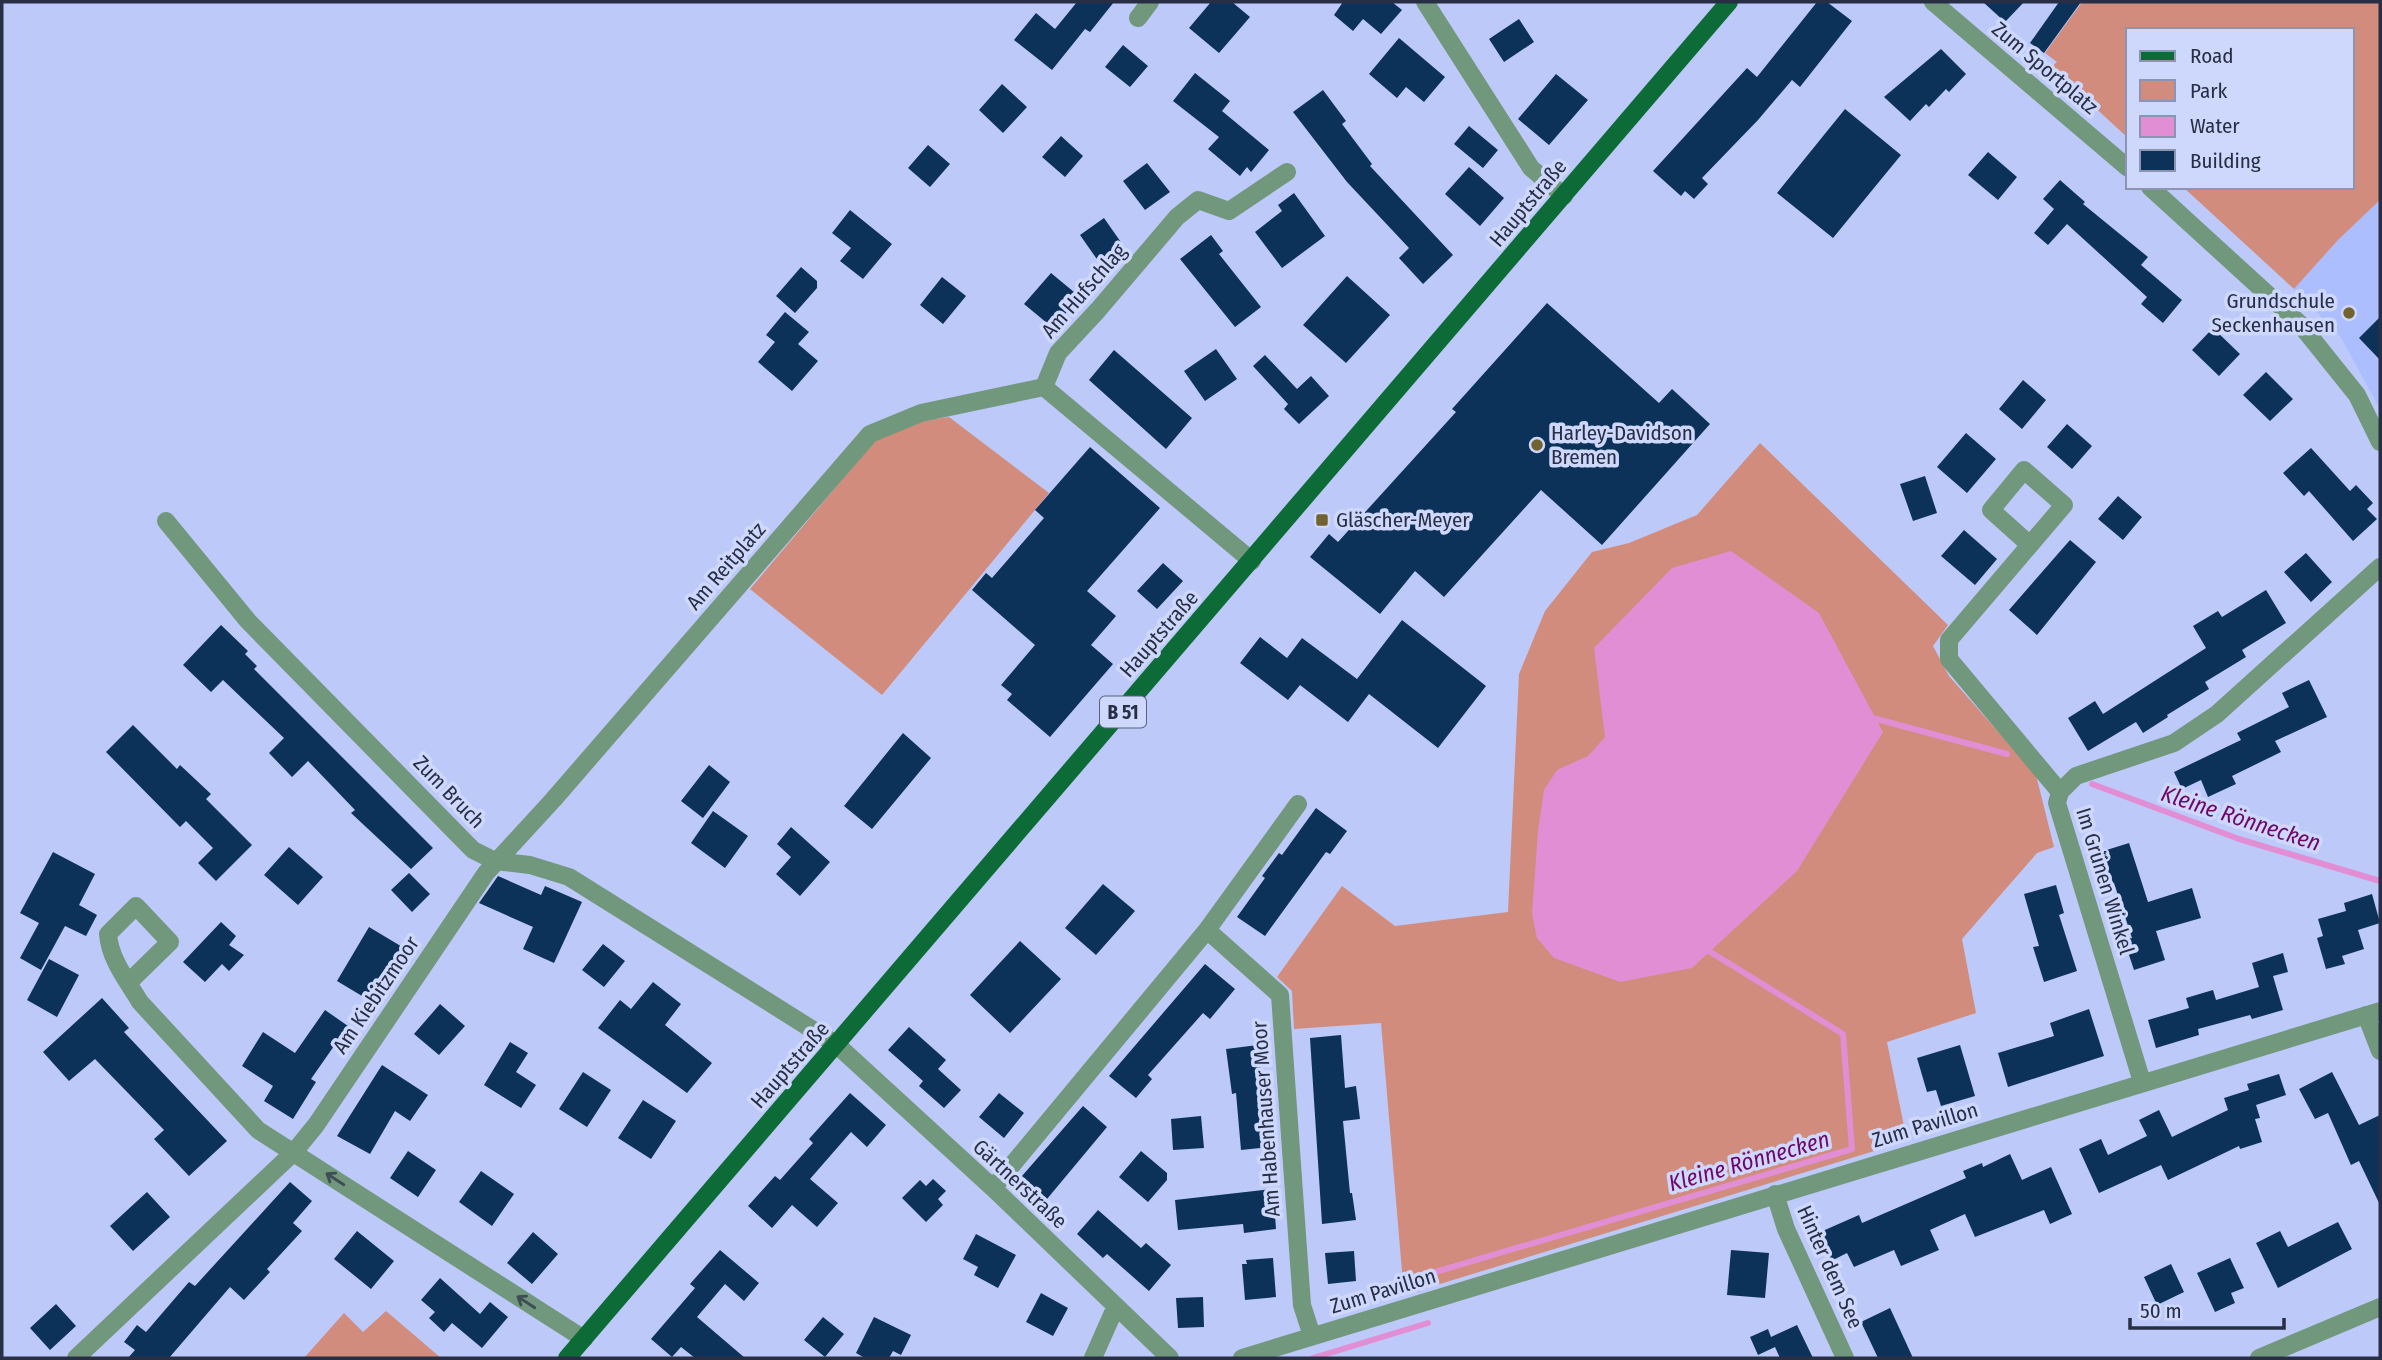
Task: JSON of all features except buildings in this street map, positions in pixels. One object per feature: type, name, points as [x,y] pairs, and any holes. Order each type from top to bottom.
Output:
[{"type":"main road","name":"Hauptstraße","points":[[567,1358],[1729,2]]},
{"type":"street","points":[[1138,18],[1150,2]]},
{"type":"street","points":[[1425,2],[1531,168],[1564,196]]},
{"type":"street","name":"Zum Sportplatz","points":[[1933,2],[2126,167]]},
{"type":"street","name":"Am Hufschlag","points":[[1044,387],[1058,353],[1177,217],[1198,200],[1229,211],[1287,172]]},
{"type":"street","points":[[2152,189],[2301,324],[2357,394],[2380,442]]},
{"type":"street","points":[[1044,387],[1252,561]]},
{"type":"street","name":"Am Reitplatz","points":[[495,861],[553,800],[870,434],[921,413],[1044,387]]},
{"type":"street","name":"Zum Bruch","points":[[166,521],[248,621],[473,850],[495,861],[530,865],[569,877],[837,1045]]},
{"type":"street","points":[[2030,545],[1949,640],[1949,659],[2060,792]]},
{"type":"street","name":"Im Grünen Winkel","points":[[2142,1082],[2057,803],[2060,792],[2076,776],[2174,743],[2217,714],[2380,567]]},
{"type":"street","points":[[993,1188],[1207,930],[1298,804]]},
{"type":"street","name":"Am Kiebitzmoor","points":[[76,1358],[294,1152],[316,1125],[495,861]]},
{"type":"street","name":"Am Habenhauser Moor","points":[[1207,930],[1279,995],[1301,1305],[1311,1336]]},
{"type":"street","points":[[128,983],[141,1002],[258,1130],[584,1339]]},
{"type":"street","points":[[2373,1013],[2380,1051]]},
{"type":"street","name":"Zum Pavillon","points":[[1242,1358],[2373,1013]]},
{"type":"street","name":"Gärtnerstraße","points":[[837,1045],[993,1188],[1170,1358]]},
{"type":"street","name":"Hinter dem See","points":[[1775,1194],[1786,1229],[1845,1358]]},
{"type":"street","points":[[1093,1358],[1116,1306]]},
{"type":"street","points":[[2259,1358],[2380,1307]]},
{"type":"shaded area","name":"Grundschule Seckenhausen","points":[[2380,200],[2380,409],[2340,336],[2294,289],[2338,240]]},
{"type":"green space","points":[[2082,2],[2380,2],[2380,200],[2338,240],[2294,289],[2185,189],[2354,189],[2354,28],[2126,28],[2126,136],[2051,67],[2057,62],[2045,53]]},
{"type":"green space","points":[[949,417],[1049,493],[882,695],[750,589],[879,436],[914,422]]},
{"type":"green space","points":[[1760,443],[1948,625],[1933,646],[1949,676],[2036,775],[2054,847],[2037,853],[1962,939],[1976,1013],[1887,1042],[1907,1141],[1404,1295],[1381,1023],[1294,1029],[1292,991],[1277,977],[1342,886],[1395,926],[1508,912],[1519,674],[1545,611],[1592,552],[1629,543],[1697,515]]},
{"type":"green space","points":[[386,1311],[441,1358],[304,1358],[344,1313],[363,1332]]},
{"type":"water","points":[[1731,551],[1819,613],[1883,732],[1797,871],[1692,968],[1620,982],[1554,958],[1537,938],[1532,914],[1544,790],[1557,770],[1588,756],[1605,737],[1594,648],[1672,568]]},
{"type":"waterway","name":"Kleine Rönnecken","points":[[1869,717],[2007,754]]},
{"type":"waterway","name":"Kleine Rönnecken","points":[[2092,784],[2239,839],[2380,881]]},
{"type":"waterway","name":"Kleine Rönnecken","points":[[1418,1289],[1415,1278],[1852,1149],[1843,1034],[1704,948]]},
{"type":"waterway","name":"Kleine Rönnecken","points":[[1313,1358],[1428,1323]]},
{"type":"place","name":"Grundschule Seckenhausen","points":[[2349,313]]},
{"type":"place","name":"Harley-Davidson Bremen","points":[[1537,445]]},
{"type":"place","name":"Gläscher-Meyer","points":[[1322,520]]}]
